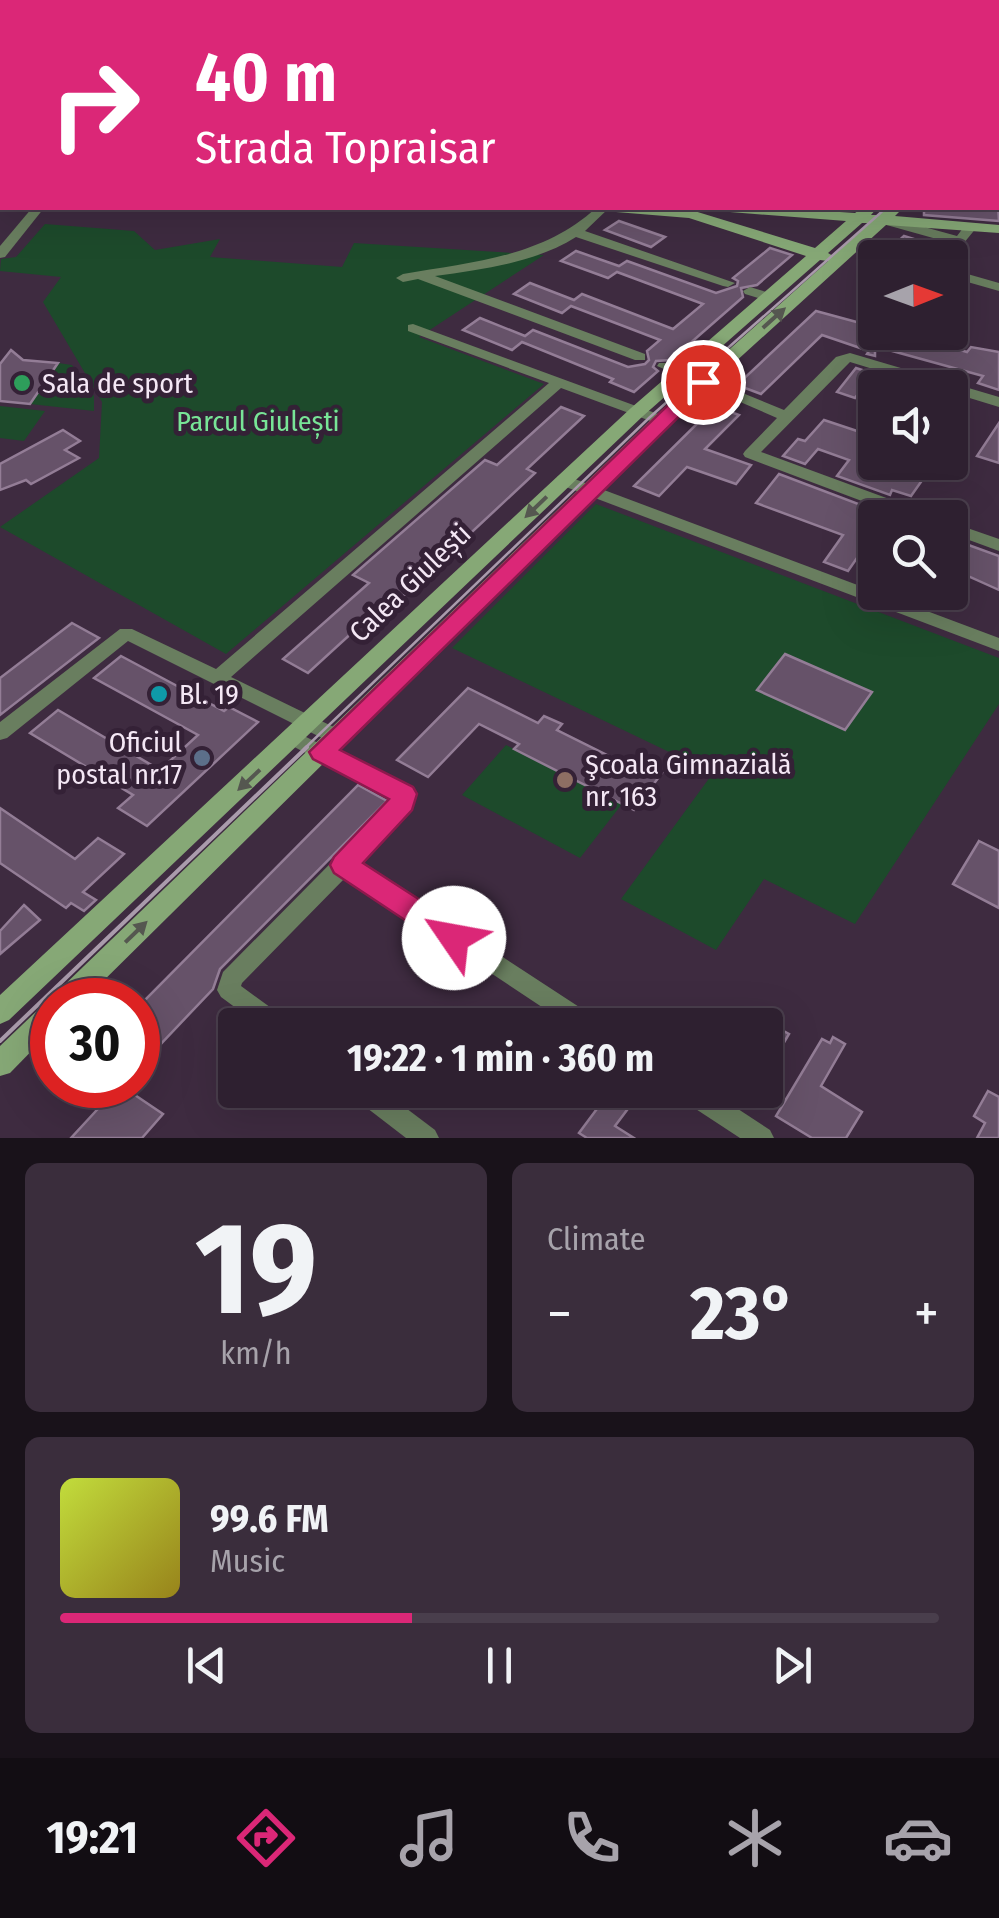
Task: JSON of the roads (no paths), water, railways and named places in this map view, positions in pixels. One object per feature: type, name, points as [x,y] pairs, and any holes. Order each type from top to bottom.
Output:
[{"type":"main road","points":[[666,210],[691,211],[838,260]]},
{"type":"main road","points":[[784,210],[864,213],[883,220],[999,229]]},
{"type":"main road","points":[[89,978],[661,420],[894,210]]},
{"type":"main road","name":"Calea Giulești","points":[[0,1012],[637,412],[673,369],[759,294],[864,213]]},
{"type":"main road","points":[[0,1064],[30,1035]]},
{"type":"street","points":[[0,254],[36,210]]},
{"type":"street","points":[[402,278],[522,254],[578,233],[601,210]]},
{"type":"street","points":[[883,220],[956,240]]},
{"type":"street","points":[[961,240],[971,227]]},
{"type":"street","points":[[578,233],[728,283]]},
{"type":"street","points":[[419,275],[640,357]]},
{"type":"street","points":[[968,278],[999,287]]},
{"type":"street","points":[[413,328],[661,420]]},
{"type":"street","points":[[875,500],[751,454],[841,360],[850,357],[999,402]]},
{"type":"street","points":[[673,369],[785,416]]},
{"type":"street","points":[[218,678],[557,384]]},
{"type":"street","points":[[564,480],[999,644]]},
{"type":"street","points":[[968,533],[999,544]]},
{"type":"street","points":[[0,733],[126,633],[218,678],[404,794],[402,803],[231,979],[229,990],[255,1008]]},
{"type":"street","points":[[344,865],[562,1008]]},
{"type":"street","points":[[379,1108],[399,1130],[426,1138]]},
{"type":"street","points":[[716,1108],[762,1138]]},
{"type":"tram line","points":[[304,749],[650,417],[884,210]]},
{"type":"tram line","points":[[0,1041],[307,747]]},
{"type":"place","name":"Sala de sport","points":[[22,383]]},
{"type":"place","name":"Bl. 19","points":[[159,694]]},
{"type":"place","name":"Oficiul postal nr.17","points":[[202,758]]},
{"type":"place","name":"Şcoala Gimnazială nr. 163","points":[[565,780]]},
{"type":"park label","name":"Parcul Giulești","points":[[258,421]]}]
